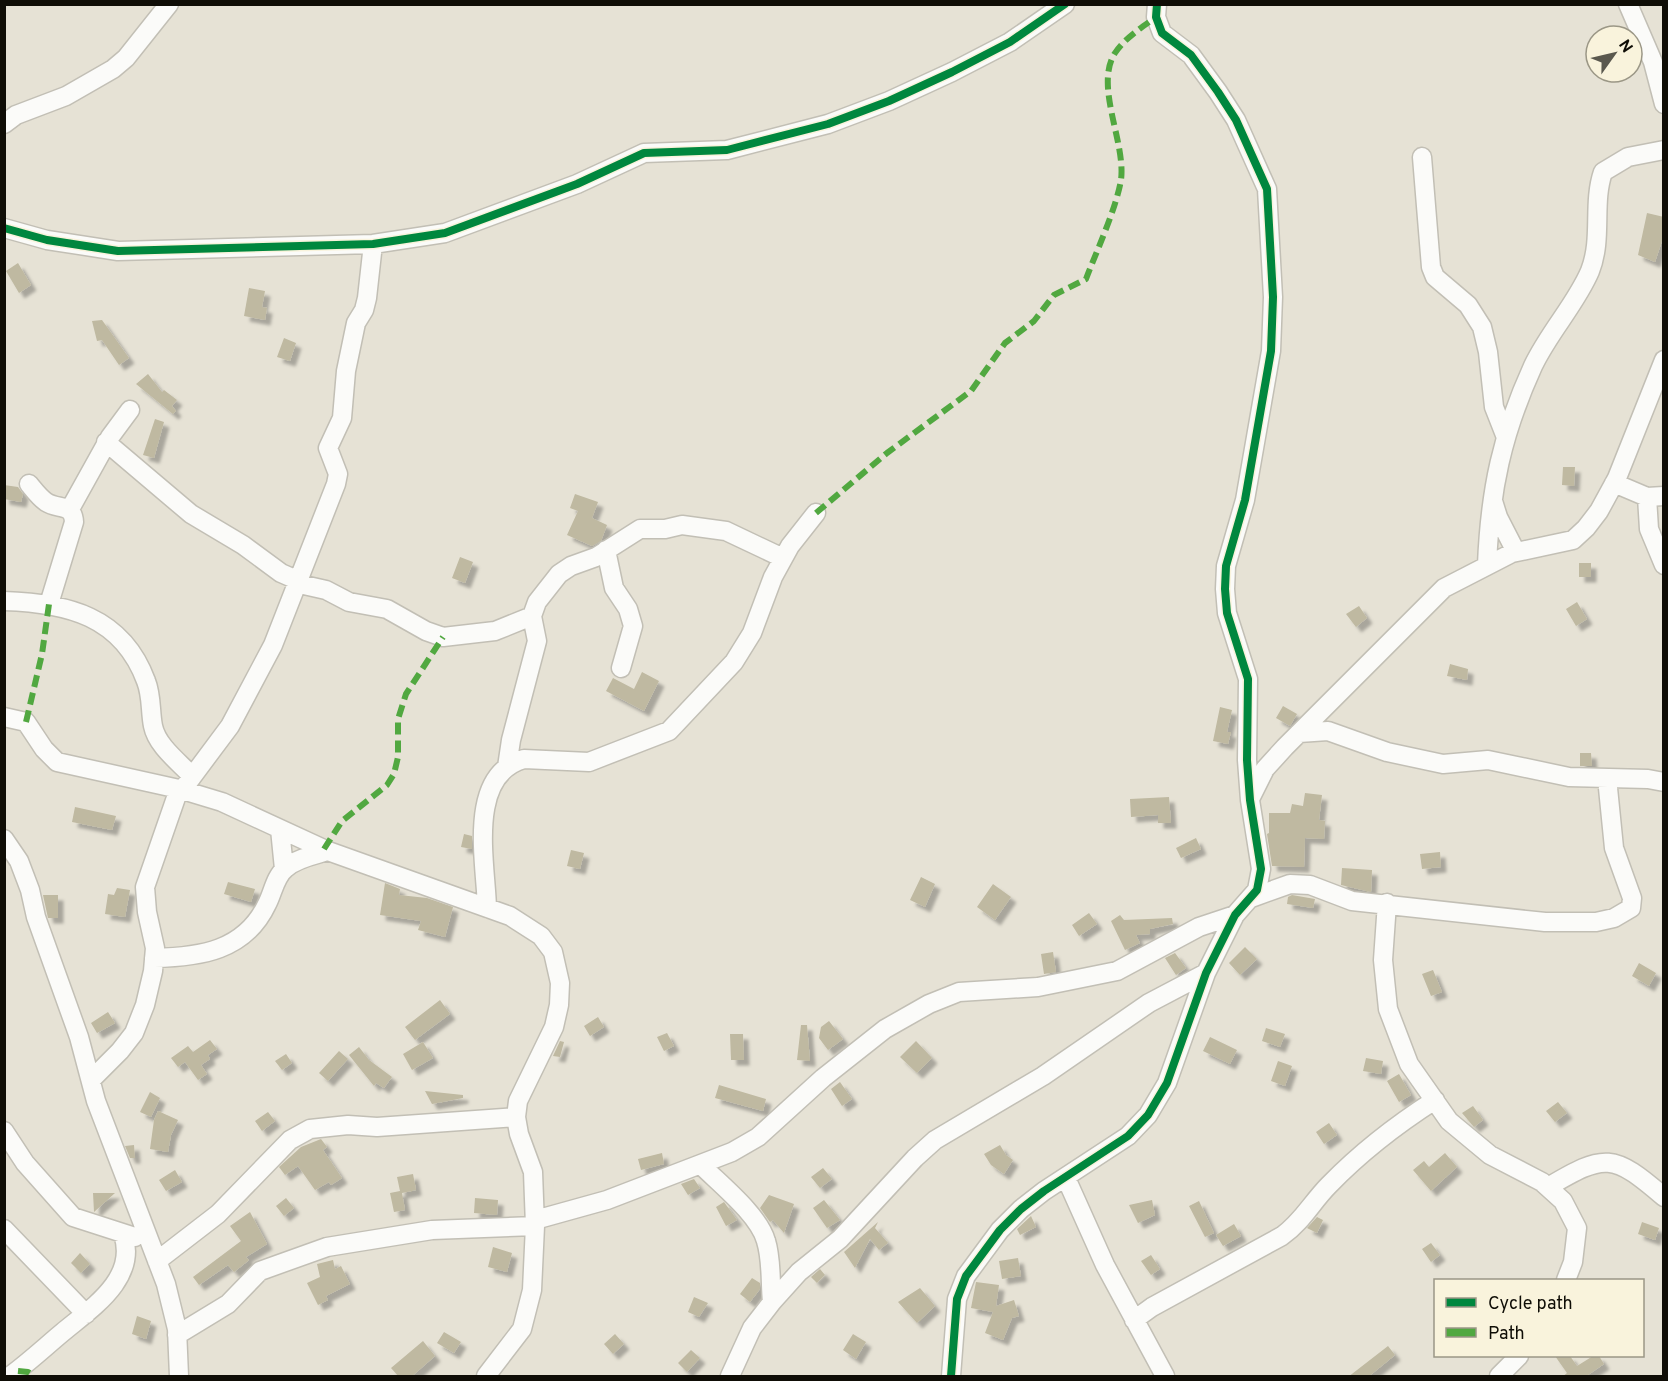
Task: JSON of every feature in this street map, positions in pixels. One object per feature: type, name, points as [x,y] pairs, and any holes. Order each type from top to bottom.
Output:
[{"type":"street","points":[[4,124],[16,115],[66,96],[113,69],[126,58],[169,4]]},
{"type":"street","points":[[4,228],[47,240],[118,251],[373,244],[445,233],[577,184],[644,153],[727,150],[828,124],[889,102],[1010,42],[1065,4]]},
{"type":"street","points":[[951,1377],[956,1308],[966,1276],[1000,1230],[1044,1191],[1128,1136],[1148,1115],[1167,1083],[1194,1015],[1206,973],[1235,915],[1257,890],[1261,869],[1250,800],[1247,760],[1248,679],[1227,613],[1225,589],[1226,566],[1245,500],[1271,351],[1273,297],[1267,189],[1236,120],[1218,92],[1191,55],[1162,33],[1155,16],[1157,4]]},
{"type":"street","points":[[1628,4],[1653,62],[1664,104]]},
{"type":"street","points":[[1486,565],[1492,496],[1505,435],[1533,366],[1589,272],[1598,244],[1597,189],[1603,172],[1628,157],[1664,150]]},
{"type":"street","points":[[1422,157],[1431,267],[1435,277],[1468,305],[1482,327],[1488,352],[1494,407],[1505,435]]},
{"type":"street","points":[[91,1080],[120,1051],[134,1033],[145,1005],[155,948],[147,912],[146,887],[185,785],[230,726],[273,645],[336,484],[338,474],[328,448],[342,418],[346,371],[356,323],[364,310],[368,297],[373,244]]},
{"type":"street","points":[[1250,800],[1265,769],[1425,604],[1444,588],[1516,552],[1574,540],[1599,511],[1614,483],[1633,442],[1664,360]]},
{"type":"street","points":[[70,509],[106,442],[130,410]]},
{"type":"street","points":[[106,442],[191,514],[243,545],[296,582],[326,590],[349,602],[387,609],[426,631],[443,637],[495,631],[532,616]]},
{"type":"street","points":[[1614,483],[1655,497],[1649,530],[1664,565]]},
{"type":"street","points":[[29,484],[46,501],[70,509],[74,514],[74,522],[50,604]]},
{"type":"street","points":[[1492,496],[1498,517],[1516,552]]},
{"type":"street","points":[[487,908],[484,815],[487,797],[494,781],[507,767],[524,759],[589,762],[669,731],[734,662],[752,633],[783,558],[816,513]]},
{"type":"street","points":[[507,767],[511,740],[537,641],[532,616],[537,602],[559,574],[606,550],[640,529],[665,529],[682,525],[726,531],[783,558]]},
{"type":"street","points":[[606,550],[614,588],[628,609],[633,626],[621,668]]},
{"type":"street","points":[[4,602],[50,604],[84,613],[112,631],[138,662],[147,683],[153,728],[185,785]]},
{"type":"street","points":[[4,717],[26,722],[44,749],[57,762],[185,785],[328,851],[510,916],[541,936],[553,952],[560,983],[560,1005],[554,1027],[518,1101],[516,1117],[519,1134],[533,1172],[535,1223],[532,1290],[522,1329],[486,1377]]},
{"type":"street","points":[[1299,733],[1328,732],[1414,760],[1443,764],[1488,760],[1569,777],[1664,782]]},
{"type":"street","points":[[1251,898],[1290,884],[1310,885],[1352,901],[1545,922],[1596,922],[1626,913],[1631,908],[1632,898],[1614,848],[1607,778]]},
{"type":"street","points":[[280,830],[284,869]]},
{"type":"street","points":[[4,839],[19,861],[30,890],[36,917],[79,1037],[91,1080],[173,1308],[177,1335],[176,1374]]},
{"type":"street","points":[[154,958],[208,954],[238,940],[255,925],[284,869],[293,863],[328,851]]},
{"type":"street","points":[[1387,903],[1383,960],[1388,1009],[1409,1064],[1449,1121],[1490,1155],[1548,1187],[1563,1201],[1578,1228],[1574,1262],[1567,1279]]},
{"type":"street","points":[[177,1335],[228,1304],[260,1271],[327,1247],[432,1230],[535,1223],[701,1166],[758,1137],[823,1078],[885,1029],[929,1004],[959,992],[1038,987],[1117,971],[1199,927],[1235,915]]},
{"type":"street","points":[[730,1377],[752,1328],[772,1302],[799,1272],[840,1239],[935,1140],[1042,1076],[1149,1003],[1206,973]]},
{"type":"street","points":[[1134,1320],[1152,1307],[1282,1236],[1297,1225],[1316,1198],[1342,1172],[1381,1137],[1435,1100]]},
{"type":"street","points":[[156,1261],[218,1214],[290,1140],[310,1129],[348,1125],[377,1127],[516,1117]]},
{"type":"street","points":[[4,1131],[25,1163],[73,1217],[148,1241]]},
{"type":"street","points":[[1548,1187],[1602,1161],[1618,1163],[1636,1173],[1664,1197]]},
{"type":"street","points":[[701,1166],[755,1220],[766,1238],[770,1259],[772,1302]]},
{"type":"street","points":[[1066,1178],[1105,1265],[1165,1377]]},
{"type":"street","points":[[4,1229],[86,1314]]},
{"type":"street","points":[[10,1377],[86,1314],[115,1285],[123,1269],[127,1248],[123,1234]]},
{"type":"street","points":[[1498,1377],[1518,1357]]},
{"type":"building","points":[[1647,213],[1664,217],[1664,235],[1655,262],[1638,255]]},
{"type":"building","points":[[18,263],[31,285],[19,293],[6,271]]},
{"type":"building","points":[[249,288],[265,291],[262,307],[267,308],[265,320],[244,316]]},
{"type":"building","points":[[102,320],[129,358],[119,365],[102,340],[97,341],[92,321]]},
{"type":"building","points":[[284,338],[296,343],[290,361],[277,357]]},
{"type":"building","points":[[148,374],[162,392],[164,390],[177,400],[172,406],[176,411],[173,414],[136,384]]},
{"type":"building","points":[[155,419],[164,422],[154,458],[143,455]]},
{"type":"building","points":[[1563,467],[1575,467],[1574,486],[1562,485]]},
{"type":"building","points":[[4,485],[18,487],[23,494],[21,502],[4,499]]},
{"type":"building","points":[[575,494],[598,502],[592,518],[607,525],[601,541],[592,546],[567,535],[578,511],[570,508]]},
{"type":"building","points":[[460,557],[473,562],[465,583],[452,578]]},
{"type":"building","points":[[1579,563],[1591,563],[1591,577],[1579,577]]},
{"type":"building","points":[[1577,602],[1587,619],[1576,626],[1566,609]]},
{"type":"building","points":[[1359,606],[1367,618],[1356,627],[1346,614]]},
{"type":"building","points":[[1450,664],[1468,669],[1467,680],[1447,676]]},
{"type":"building","points":[[642,672],[659,681],[644,711],[606,691],[613,678],[634,689]]},
{"type":"building","points":[[1283,706],[1297,714],[1290,726],[1276,718]]},
{"type":"building","points":[[1220,707],[1232,710],[1227,732],[1231,732],[1228,744],[1213,741]]},
{"type":"building","points":[[1580,753],[1591,753],[1592,766],[1580,766]]},
{"type":"building","points":[[1305,793],[1322,795],[1319,820],[1325,821],[1324,839],[1305,838],[1304,867],[1272,866],[1267,834],[1269,833],[1269,813],[1290,813],[1292,804],[1303,806]]},
{"type":"building","points":[[1169,797],[1171,823],[1158,823],[1158,815],[1131,817],[1130,799]]},
{"type":"building","points":[[75,807],[116,816],[112,830],[72,822]]},
{"type":"building","points":[[464,834],[472,836],[472,849],[461,847]]},
{"type":"building","points":[[1196,838],[1201,849],[1181,858],[1176,848]]},
{"type":"building","points":[[571,850],[584,853],[580,869],[567,866]]},
{"type":"building","points":[[1440,852],[1441,867],[1422,869],[1420,854]]},
{"type":"building","points":[[1342,868],[1372,870],[1371,892],[1341,885]]},
{"type":"building","points":[[921,877],[935,884],[925,907],[910,900]]},
{"type":"building","points":[[228,882],[255,889],[251,902],[224,894]]},
{"type":"building","points":[[385,883],[400,889],[399,895],[427,898],[453,907],[445,937],[418,930],[421,921],[380,915]]},
{"type":"building","points":[[993,884],[1011,897],[995,920],[977,907]]},
{"type":"building","points":[[117,888],[130,890],[125,917],[105,914],[108,894],[114,895]]},
{"type":"building","points":[[43,895],[58,895],[58,918],[48,918]]},
{"type":"building","points":[[1292,895],[1315,899],[1313,908],[1287,904],[1288,897]]},
{"type":"building","points":[[1089,913],[1097,924],[1079,936],[1072,925]]},
{"type":"building","points":[[1120,915],[1124,920],[1172,918],[1173,924],[1150,929],[1150,934],[1136,935],[1140,943],[1125,950],[1111,921]]},
{"type":"building","points":[[1245,947],[1257,959],[1240,975],[1229,963]]},
{"type":"building","points":[[1053,952],[1056,972],[1044,974],[1041,954]]},
{"type":"building","points":[[1175,953],[1186,968],[1176,975],[1165,958]]},
{"type":"building","points":[[1639,963],[1656,973],[1649,986],[1632,976]]},
{"type":"building","points":[[1433,970],[1442,992],[1431,996],[1422,974]]},
{"type":"building","points":[[440,1000],[450,1014],[415,1040],[405,1027]]},
{"type":"building","points":[[108,1012],[115,1023],[97,1033],[91,1023]]},
{"type":"building","points":[[598,1017],[604,1027],[590,1036],[584,1026]]},
{"type":"building","points":[[829,1021],[843,1039],[828,1050],[819,1038],[821,1027]]},
{"type":"building","points":[[801,1025],[807,1025],[810,1061],[797,1060]]},
{"type":"building","points":[[1266,1028],[1285,1034],[1280,1047],[1262,1041]]},
{"type":"building","points":[[667,1033],[674,1046],[664,1051],[657,1037]]},
{"type":"building","points":[[730,1034],[743,1034],[744,1060],[731,1060]]},
{"type":"building","points":[[1210,1037],[1237,1050],[1230,1064],[1203,1051]]},
{"type":"building","points":[[210,1040],[217,1049],[208,1055],[210,1059],[201,1065],[207,1074],[198,1080],[185,1062],[178,1067],[171,1058],[188,1046],[193,1052]]},
{"type":"building","points":[[560,1041],[564,1042],[560,1057],[553,1056]]},
{"type":"building","points":[[916,1041],[932,1058],[917,1073],[900,1057]]},
{"type":"building","points":[[423,1042],[433,1058],[412,1070],[403,1054]]},
{"type":"building","points":[[359,1047],[369,1060],[392,1077],[384,1088],[376,1083],[374,1086],[349,1055]]},
{"type":"building","points":[[339,1051],[348,1059],[328,1081],[319,1073]]},
{"type":"building","points":[[286,1054],[292,1063],[282,1070],[275,1061]]},
{"type":"building","points":[[1366,1058],[1383,1061],[1381,1074],[1363,1071]]},
{"type":"building","points":[[1278,1061],[1292,1066],[1285,1086],[1271,1081]]},
{"type":"building","points":[[1399,1074],[1411,1095],[1399,1102],[1387,1081]]},
{"type":"building","points":[[840,1082],[852,1099],[842,1106],[831,1089]]},
{"type":"building","points":[[719,1085],[766,1099],[763,1111],[715,1098]]},
{"type":"building","points":[[425,1091],[463,1095],[463,1098],[432,1104]]},
{"type":"building","points":[[150,1092],[160,1098],[151,1117],[140,1112]]},
{"type":"building","points":[[1558,1102],[1567,1113],[1555,1122],[1546,1111]]},
{"type":"building","points":[[1473,1106],[1483,1120],[1474,1127],[1462,1113]]},
{"type":"building","points":[[158,1111],[178,1120],[171,1135],[168,1152],[150,1149],[154,1120]]},
{"type":"building","points":[[268,1112],[275,1121],[262,1131],[255,1121]]},
{"type":"building","points":[[1329,1123],[1337,1135],[1324,1144],[1316,1132]]},
{"type":"building","points":[[321,1139],[327,1147],[323,1150],[342,1178],[331,1185],[329,1182],[315,1190],[298,1166],[285,1175],[279,1167],[301,1147]]},
{"type":"building","points":[[134,1145],[135,1158],[130,1158],[125,1146]]},
{"type":"building","points":[[1000,1145],[1006,1155],[1013,1160],[1004,1174],[991,1165],[984,1154]]},
{"type":"building","points":[[662,1153],[664,1164],[641,1170],[638,1159]]},
{"type":"building","points":[[1445,1153],[1457,1167],[1431,1191],[1413,1170],[1424,1161],[1429,1167]]},
{"type":"building","points":[[823,1168],[832,1179],[820,1188],[811,1177]]},
{"type":"building","points":[[175,1170],[182,1182],[166,1191],[159,1180]]},
{"type":"building","points":[[413,1174],[416,1190],[402,1193],[405,1210],[394,1212],[390,1193],[400,1191],[397,1177]]},
{"type":"building","points":[[694,1179],[700,1188],[688,1195],[681,1184]]},
{"type":"building","points":[[93,1193],[115,1193],[94,1212]]},
{"type":"building","points":[[769,1195],[794,1204],[784,1233],[773,1220],[770,1222],[760,1208]]},
{"type":"building","points":[[286,1198],[294,1208],[284,1216],[276,1206]]},
{"type":"building","points":[[475,1198],[498,1200],[497,1215],[474,1213]]},
{"type":"building","points":[[824,1200],[840,1220],[827,1228],[813,1208]]},
{"type":"building","points":[[1152,1200],[1155,1215],[1138,1223],[1129,1205]]},
{"type":"building","points":[[1199,1201],[1214,1233],[1205,1237],[1189,1206]]},
{"type":"building","points":[[724,1202],[737,1220],[726,1226],[716,1207]]},
{"type":"building","points":[[250,1212],[267,1244],[246,1257],[249,1260],[234,1272],[228,1265],[199,1285],[193,1277],[241,1241],[230,1226]]},
{"type":"building","points":[[1031,1216],[1036,1227],[1020,1235],[1017,1229]]},
{"type":"building","points":[[1317,1217],[1323,1220],[1317,1233],[1307,1228]]},
{"type":"building","points":[[878,1222],[875,1228],[888,1243],[879,1250],[870,1239],[855,1268],[844,1252]]},
{"type":"building","points":[[1642,1222],[1659,1228],[1655,1240],[1638,1234]]},
{"type":"building","points":[[1234,1224],[1241,1236],[1223,1246],[1216,1235]]},
{"type":"building","points":[[1431,1243],[1440,1255],[1431,1262],[1422,1249]]},
{"type":"building","points":[[493,1247],[512,1253],[507,1272],[488,1267]]},
{"type":"building","points":[[80,1253],[90,1264],[81,1273],[71,1263]]},
{"type":"building","points":[[1151,1255],[1160,1269],[1151,1275],[1141,1261]]},
{"type":"building","points":[[1018,1258],[1021,1276],[1002,1279],[999,1261]]},
{"type":"building","points":[[333,1260],[335,1269],[341,1266],[350,1284],[326,1296],[328,1300],[318,1305],[307,1283],[320,1277],[317,1264]]},
{"type":"building","points":[[820,1269],[825,1275],[817,1283],[811,1277]]},
{"type":"building","points":[[752,1278],[760,1283],[760,1289],[750,1302],[740,1294]]},
{"type":"building","points":[[976,1282],[999,1285],[996,1306],[1014,1300],[1019,1316],[1012,1318],[1003,1340],[985,1333],[993,1312],[971,1308]]},
{"type":"building","points":[[920,1288],[935,1306],[917,1323],[898,1302]]},
{"type":"building","points":[[694,1297],[708,1303],[699,1317],[688,1312]]},
{"type":"building","points":[[137,1316],[151,1321],[146,1339],[132,1334]]},
{"type":"building","points":[[444,1332],[461,1342],[454,1353],[437,1343]]},
{"type":"building","points":[[615,1334],[624,1344],[613,1354],[604,1344]]},
{"type":"building","points":[[853,1334],[866,1342],[856,1359],[843,1350]]},
{"type":"building","points":[[423,1341],[435,1356],[411,1377],[399,1377],[391,1368]]},
{"type":"building","points":[[1388,1346],[1395,1355],[1368,1377],[1348,1377]]},
{"type":"building","points":[[691,1350],[700,1358],[687,1372],[678,1363]]},
{"type":"building","points":[[1556,1357],[1571,1357],[1577,1366],[1591,1357],[1600,1357],[1604,1364],[1585,1377],[1562,1377],[1567,1373]]},
{"type":"marked path","points":[[816,513],[887,453],[971,391],[1005,343],[1034,321],[1054,295],[1086,279],[1111,216],[1121,180],[1119,149],[1109,98],[1109,66],[1115,53],[1124,43],[1156,17]]},
{"type":"marked path","points":[[26,722],[42,654],[49,604]]},
{"type":"marked path","points":[[324,849],[342,821],[387,785],[394,774],[398,757],[398,719],[406,694],[443,637]]},
{"type":"marked path","points":[[18,1371],[28,1372],[34,1376]]},
{"type":"cycle path","points":[[4,228],[47,240],[118,251],[373,244],[445,233],[577,184],[644,153],[727,150],[828,124],[889,101],[952,72],[1010,42],[1065,4]]},
{"type":"cycle path","points":[[951,1376],[957,1299],[966,1276],[1000,1230],[1021,1209],[1044,1191],[1128,1136],[1148,1115],[1167,1083],[1206,973],[1235,915],[1257,890],[1261,869],[1250,800],[1247,760],[1248,679],[1227,613],[1225,589],[1226,566],[1245,500],[1271,351],[1273,297],[1267,189],[1236,120],[1218,92],[1191,55],[1162,33],[1156,17],[1157,4]]}]
